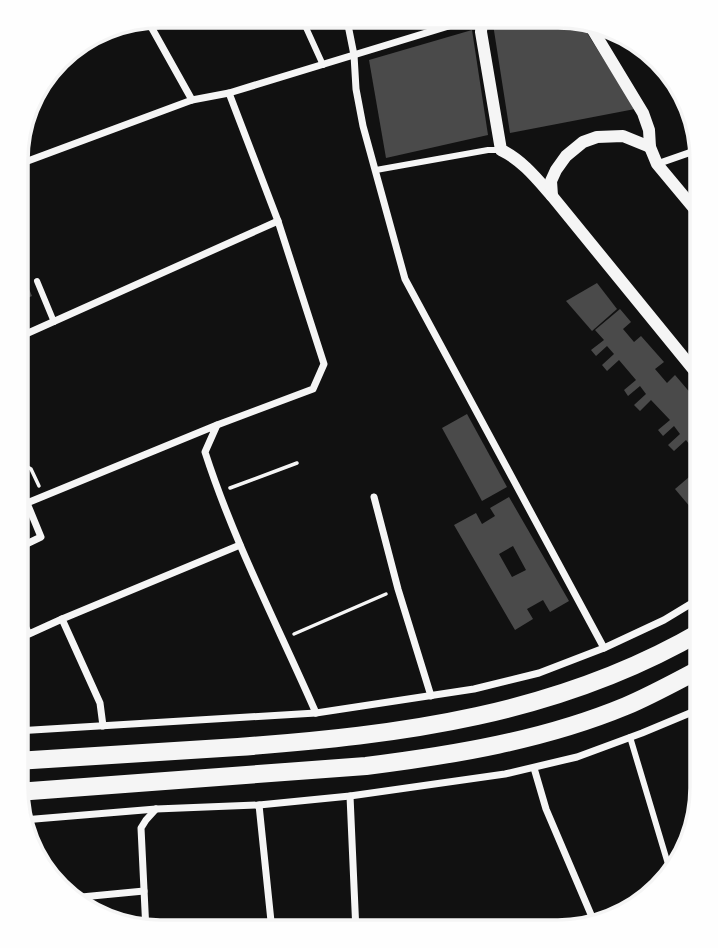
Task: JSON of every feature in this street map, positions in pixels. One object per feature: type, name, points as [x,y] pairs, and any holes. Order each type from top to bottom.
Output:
[{"type":"highway","points":[[28,760],[275,744],[375,734],[460,721],[537,702],[614,676],[690,638]]},
{"type":"highway","points":[[28,791],[366,766],[422,759],[512,741],[585,721],[625,706],[690,674]]},
{"type":"street","points":[[152,28],[192,100]]},
{"type":"street","points":[[306,28],[323,65]]},
{"type":"street","points":[[349,28],[355,55],[356,89],[363,126],[405,279],[604,648]]},
{"type":"street","points":[[28,161],[192,100],[229,93],[445,28]]},
{"type":"street","points":[[481,28],[501,150]]},
{"type":"street","points":[[595,34],[643,113],[649,130],[650,147],[657,164],[690,204]]},
{"type":"street","points":[[28,503],[313,388],[324,364],[278,221],[229,93]]},
{"type":"street","points":[[552,197],[551,181],[555,170],[566,156],[583,142],[597,137],[623,136],[650,147]]},
{"type":"street","points":[[376,170],[501,150],[530,171],[690,365]]},
{"type":"street","points":[[657,164],[690,152]]},
{"type":"street","points":[[28,333],[278,221]]},
{"type":"street","points":[[37,281],[54,322]]},
{"type":"street","points":[[217,425],[205,452],[218,492],[316,713]]},
{"type":"street","points":[[374,497],[398,589],[431,696]]},
{"type":"street","points":[[28,505],[41,537],[28,543]]},
{"type":"street","points":[[28,632],[29,634],[240,545]]},
{"type":"street","points":[[28,730],[316,713],[486,687],[539,673],[604,648],[664,620],[690,604]]},
{"type":"street","points":[[62,619],[100,703],[103,726]]},
{"type":"street","points":[[32,819],[156,809],[259,805],[351,796],[505,774],[577,757],[690,713]]},
{"type":"street","points":[[630,737],[667,862]]},
{"type":"street","points":[[534,768],[546,809],[592,915]]},
{"type":"street","points":[[351,796],[356,920]]},
{"type":"street","points":[[259,805],[271,920]]},
{"type":"street","points":[[145,919],[141,828],[156,809]]},
{"type":"street","points":[[86,897],[144,891]]},
{"type":"path","points":[[218,492],[297,463]]},
{"type":"path","points":[[28,467],[43,496]]},
{"type":"path","points":[[283,638],[398,589]]},
{"type":"building","points":[[494,28],[558,28],[586,32],[635,109],[510,133]]},
{"type":"building","points":[[472,30],[488,135],[386,158],[369,60]]},
{"type":"building","points":[[597,283],[617,309],[592,331],[566,301]]},
{"type":"building","points":[[620,309],[631,322],[623,329],[634,342],[641,336],[664,362],[655,369],[667,383],[675,375],[690,393],[690,445],[686,440],[674,451],[668,445],[680,434],[674,426],[663,436],[658,430],[670,420],[651,400],[640,411],[634,405],[646,394],[640,386],[628,396],[624,390],[636,380],[619,360],[607,371],[602,365],[614,354],[607,346],[596,356],[591,350],[604,340],[595,330]]},
{"type":"building","points":[[467,414],[507,487],[482,501],[442,428]]},
{"type":"building","points":[[690,476],[690,507],[675,489]]},
{"type":"building","points":[[509,497],[569,601],[550,612],[543,600],[527,609],[533,619],[515,630],[454,525],[476,513],[482,524],[495,516],[490,508]],"holes":[[[513,546],[526,570],[512,577],[499,554]]]}]
